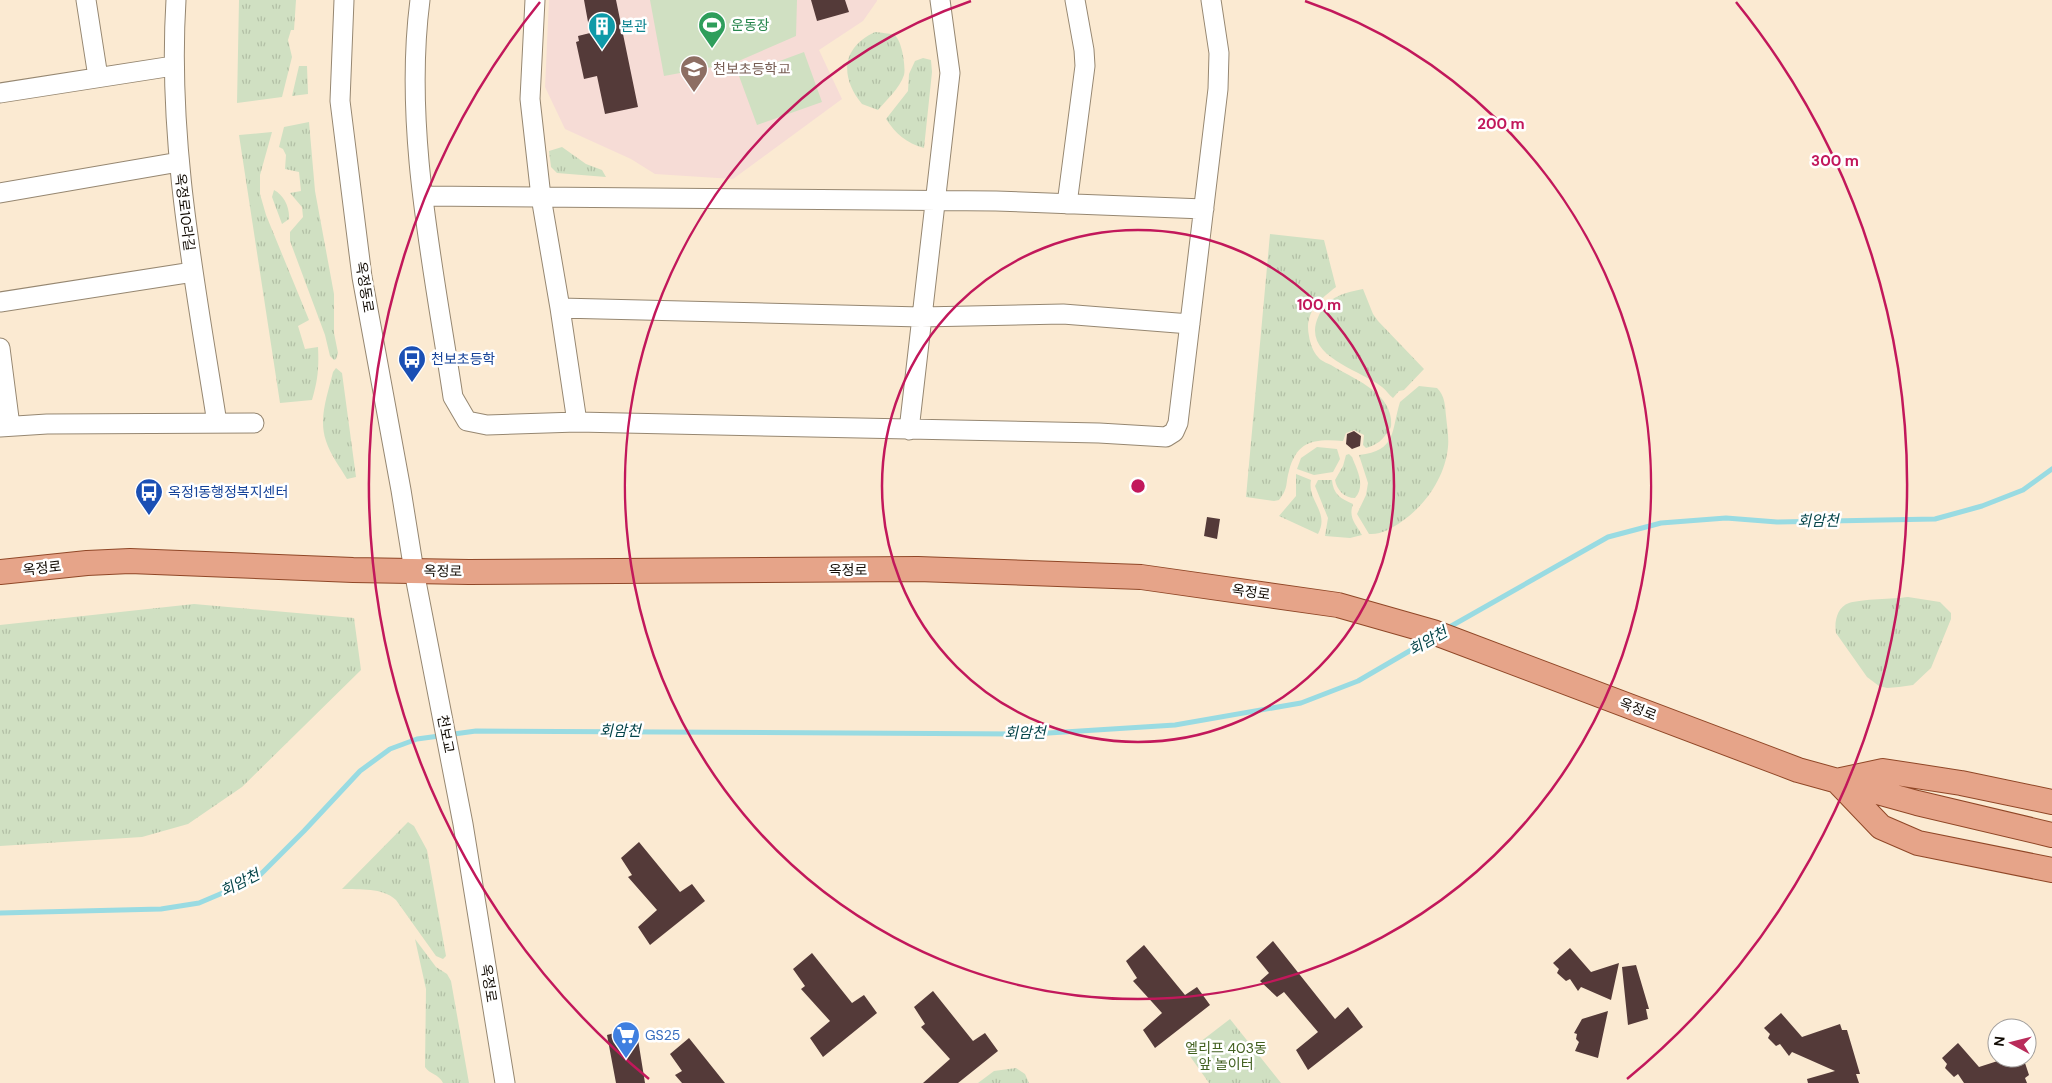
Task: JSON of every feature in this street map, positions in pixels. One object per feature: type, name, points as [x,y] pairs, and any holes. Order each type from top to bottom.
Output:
[{"type":"main road","name":"옥정로","points":[[0,572],[87,563],[130,561],[414,571],[918,569],[1141,577],[1338,605],[1433,632],[1798,770],[1917,804],[2052,835]]},
{"type":"main road","points":[[1837,781],[1883,771],[1961,783],[2052,802]]},
{"type":"main road","points":[[1837,781],[1881,827],[1918,843],[2052,870]]},
{"type":"street","points":[[86,0],[98,77]]},
{"type":"street","name":"옥정로10라길","points":[[176,0],[174,66],[175,117],[179,162],[184,213],[217,423]]},
{"type":"street","name":"옥정동로","points":[[344,0],[340,101],[362,277],[414,571]]},
{"type":"street","points":[[420,0],[415,67],[420,174],[452,397],[467,421],[487,425],[577,422],[1099,433],[1166,437],[1174,432],[1178,423],[1218,90],[1219,53],[1211,0]]},
{"type":"street","points":[[535,0],[530,88],[541,197],[577,422]]},
{"type":"street","points":[[909,430],[950,73],[940,0]]},
{"type":"street","points":[[1067,204],[1084,66],[1084,50],[1075,0]]},
{"type":"street","points":[[0,94],[174,66]]},
{"type":"street","points":[[0,193],[179,162]]},
{"type":"street","points":[[423,196],[934,200],[1204,209]]},
{"type":"street","points":[[0,302],[193,272]]},
{"type":"street","points":[[560,308],[921,317],[1063,314],[1190,324]]},
{"type":"street","points":[[0,348],[5,426],[254,423]]},
{"type":"street","name":"옥정로","points":[[414,571],[428,644]]},
{"type":"street","name":"천보교","points":[[428,644],[463,824]]},
{"type":"street","name":"옥정로","points":[[463,824],[505,1083]]},
{"type":"shaded area","name":"천보초등학교","points":[[549,0],[877,1],[863,21],[819,50],[842,99],[733,179],[655,174],[631,159],[565,129],[545,87]]},
{"type":"green space","points":[[239,0],[296,0],[294,30],[291,30],[288,40],[292,57],[282,97],[237,103]]},
{"type":"green space","name":"운동장","points":[[650,0],[797,0],[796,36],[734,63],[664,76]]},
{"type":"green space","points":[[875,32],[892,34],[897,38],[903,54],[904,66],[904,75],[899,85],[878,110],[862,104],[850,84],[847,74],[850,55],[856,46]]},
{"type":"green space","points":[[804,52],[822,102],[757,125],[739,76]]},
{"type":"green space","points":[[923,58],[931,60],[932,72],[924,148],[902,137],[886,119],[908,91],[909,74],[915,61]]},
{"type":"green space","points":[[299,66],[307,66],[308,94],[292,96]]},
{"type":"green space","points":[[309,122],[315,191],[334,294],[334,333],[338,353],[334,360],[330,356],[325,335],[290,241],[290,232],[303,217],[302,207],[290,193],[301,191],[299,172],[285,169],[286,155],[283,149],[279,147],[284,127]]},
{"type":"green space","points":[[272,132],[260,175],[260,194],[266,215],[309,320],[298,326],[305,349],[318,347],[317,380],[312,400],[280,403],[239,135]]},
{"type":"green space","points":[[562,147],[586,164],[602,170],[606,177],[557,173],[551,167],[549,151]]},
{"type":"green space","points":[[274,190],[286,202],[289,219],[282,224],[272,197]]},
{"type":"green space","points":[[1270,234],[1324,240],[1336,287],[1314,308],[1309,320],[1309,339],[1316,355],[1321,360],[1368,386],[1376,393],[1388,409],[1391,419],[1391,427],[1382,439],[1377,444],[1366,448],[1363,445],[1364,435],[1354,430],[1346,433],[1343,441],[1316,441],[1302,447],[1292,461],[1284,492],[1279,500],[1274,501],[1246,497]]},
{"type":"green space","points":[[1363,289],[1373,314],[1378,321],[1424,369],[1404,390],[1399,391],[1393,398],[1372,380],[1334,360],[1317,341],[1315,329],[1319,315],[1327,303],[1343,294]]},
{"type":"green space","points":[[336,368],[342,373],[356,477],[347,479],[330,451],[323,424],[325,406],[333,372]]},
{"type":"green space","points":[[1419,386],[1437,388],[1442,394],[1448,432],[1443,469],[1426,499],[1410,515],[1386,531],[1369,534],[1357,514],[1366,495],[1368,483],[1359,455],[1371,453],[1386,444],[1393,430],[1400,402]]},
{"type":"green space","points":[[1317,447],[1337,449],[1340,459],[1333,472],[1314,475],[1297,469],[1301,458]]},
{"type":"green space","points":[[1349,454],[1360,478],[1360,488],[1355,498],[1348,497],[1342,493],[1337,487],[1335,480],[1343,466],[1346,455]]},
{"type":"green space","points":[[1296,474],[1311,480],[1312,494],[1321,519],[1318,534],[1279,516],[1296,496]]},
{"type":"green space","points":[[1318,480],[1332,480],[1338,495],[1353,504],[1352,517],[1362,535],[1350,538],[1325,536],[1328,518],[1315,486]]},
{"type":"green space","points":[[1908,597],[1940,602],[1951,613],[1951,619],[1931,668],[1913,685],[1887,688],[1879,686],[1867,677],[1836,633],[1837,615],[1849,603]]},
{"type":"green space","points":[[194,604],[354,618],[361,670],[242,787],[188,824],[142,837],[0,846],[0,625]]},
{"type":"green space","points":[[408,822],[414,826],[427,850],[446,956],[443,959],[436,956],[396,900],[378,891],[342,889]]},
{"type":"green space","points":[[415,939],[436,967],[447,974],[451,981],[469,1083],[443,1083],[425,1067],[426,989]]},
{"type":"green space","name":"엘리프 403동 앞 놀이터","points":[[1230,1019],[1281,1083],[1209,1083],[1187,1052]]},
{"type":"green space","points":[[1016,1068],[1025,1074],[1029,1083],[978,1083],[994,1071]]},
{"type":"building","name":"본관","points":[[584,0],[616,0],[638,107],[605,114],[597,76],[584,79],[576,42],[579,41],[578,36],[590,33]]},
{"type":"building","points":[[811,0],[845,0],[849,12],[817,21]]},
{"type":"building","points":[[1354,431],[1361,436],[1360,446],[1352,449],[1346,444],[1347,434]]},
{"type":"building","points":[[1207,517],[1220,519],[1217,539],[1204,536]]},
{"type":"building","points":[[639,842],[680,892],[692,884],[705,901],[650,945],[638,927],[657,910],[628,877],[632,875],[621,858]]},
{"type":"building","points":[[1273,941],[1335,1019],[1348,1007],[1363,1027],[1308,1070],[1296,1050],[1318,1032],[1284,992],[1277,997],[1260,981],[1269,973],[1256,957]]},
{"type":"building","points":[[1144,945],[1185,995],[1197,987],[1210,1005],[1155,1048],[1143,1030],[1162,1013],[1133,981],[1137,978],[1126,961]]},
{"type":"building","points":[[1570,948],[1591,972],[1619,963],[1611,1000],[1581,987],[1578,991],[1570,979],[1566,981],[1557,973],[1559,969],[1553,963]]},
{"type":"building","points":[[812,953],[852,1003],[864,995],[877,1013],[823,1057],[810,1038],[830,1021],[801,989],[805,986],[793,969]]},
{"type":"building","points":[[1636,965],[1649,1009],[1646,1009],[1648,1019],[1628,1025],[1622,967]]},
{"type":"building","points":[[933,991],[973,1041],[985,1033],[998,1051],[958,1083],[923,1083],[950,1059],[921,1027],[925,1024],[914,1007]]},
{"type":"building","points":[[1608,1011],[1598,1058],[1575,1051],[1579,1042],[1576,1039],[1577,1034],[1574,1033],[1582,1019]]},
{"type":"building","points":[[1781,1013],[1802,1037],[1840,1024],[1842,1030],[1847,1030],[1860,1074],[1856,1074],[1859,1083],[1808,1083],[1807,1079],[1835,1071],[1792,1052],[1789,1056],[1780,1044],[1776,1046],[1768,1038],[1770,1034],[1764,1028]]},
{"type":"building","name":"GS25","points":[[636,1027],[645,1083],[616,1083],[607,1035]]},
{"type":"building","points":[[689,1038],[725,1083],[682,1083],[675,1075],[682,1071],[670,1054]]},
{"type":"building","points":[[1958,1043],[1979,1067],[1987,1064],[1987,1068],[2027,1068],[2029,1075],[2025,1078],[2027,1083],[1964,1083],[1958,1074],[1954,1077],[1945,1068],[1947,1064],[1942,1058]]},
{"type":"waterway","name":"회암천","points":[[1446,629],[1608,537],[1661,523],[1726,518],[1777,522],[1935,519],[1982,506],[2023,490],[2052,469]]},
{"type":"waterway","name":"회암천","points":[[0,913],[161,909],[199,903],[239,886],[261,874],[360,771],[390,749],[417,739],[476,731],[1033,734],[1175,725],[1301,703],[1358,681],[1430,639]]},
{"type":"place","name":"운동장","points":[[712,49]]},
{"type":"place","name":"본관","points":[[602,50]]},
{"type":"place","name":"천보초등학교","points":[[694,93]]},
{"type":"place","name":"천보초등학","points":[[412,383]]},
{"type":"place","name":"옥정1동행정복지센터","points":[[149,516]]},
{"type":"place","name":"GS25","points":[[626,1059]]}]
